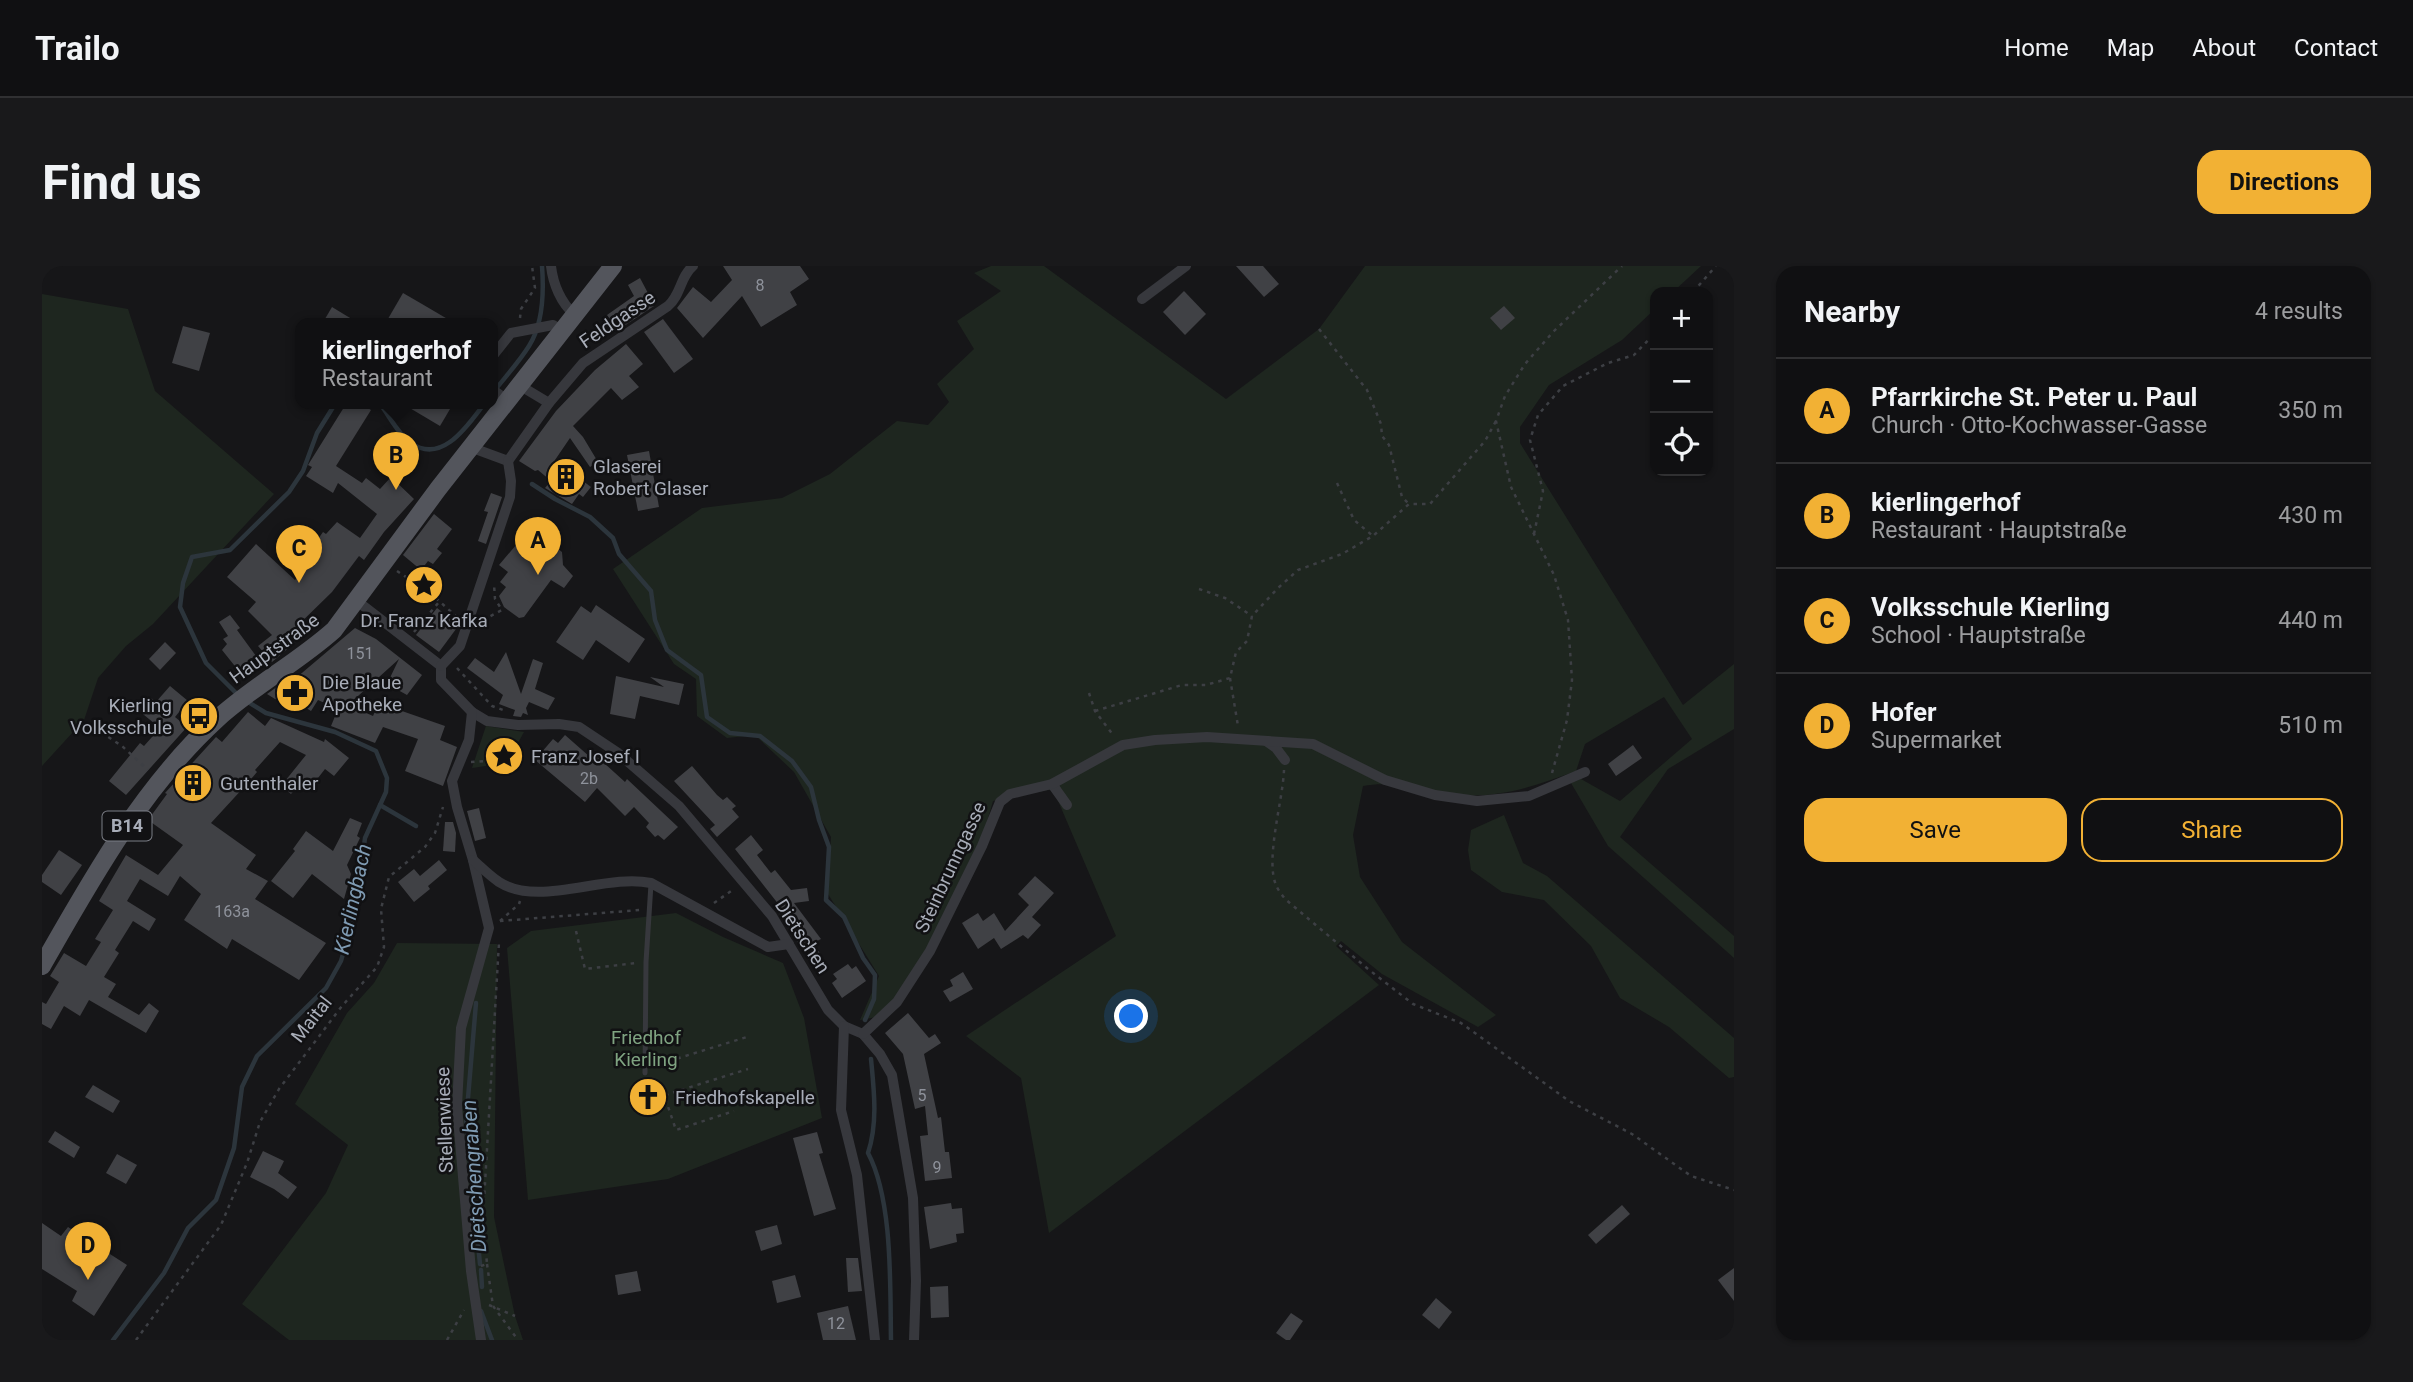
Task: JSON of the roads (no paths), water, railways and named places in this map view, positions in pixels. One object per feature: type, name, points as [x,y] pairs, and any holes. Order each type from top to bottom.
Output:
[{"type":"main road","name":"Hauptstraße","points":[[500,394],[519,385],[553,329],[574,314],[613,266]]},
{"type":"main road","name":"Hauptstraße","points":[[42,967],[127,826],[187,750],[242,698],[334,630],[470,447],[492,409]]},
{"type":"street","points":[[551,266],[552,276],[564,306],[574,314]]},
{"type":"street","name":"Feldgasse","points":[[549,403],[594,354],[674,301],[685,274],[693,266]]},
{"type":"street","points":[[1142,299],[1186,266]]},
{"type":"street","points":[[498,349],[511,333],[553,329]]},
{"type":"street","points":[[472,712],[441,680],[441,666],[460,646],[510,497],[508,461],[549,403],[519,385]]},
{"type":"street","points":[[470,447],[508,461]]},
{"type":"street","points":[[356,601],[441,666]]},
{"type":"street","name":"Dietschen","points":[[472,712],[487,720],[519,725],[559,724],[579,727],[618,752],[679,806],[742,879],[772,916],[828,1010],[844,1026]]},
{"type":"street","name":"Stellenwiese","points":[[472,712],[470,740],[452,781],[489,928],[461,1028],[457,1093],[471,1271],[481,1340]]},
{"type":"street","name":"Steinbrunngasse","points":[[863,1034],[897,1002],[930,951],[982,846],[1000,802],[1010,794],[1052,783],[1123,745],[1207,737],[1313,744],[1385,780],[1435,794],[1477,801],[1529,796],[1585,772]]},
{"type":"street","points":[[1266,741],[1276,748],[1285,760]]},
{"type":"street","points":[[1052,783],[1067,806]]},
{"type":"street","points":[[473,860],[500,883],[523,890],[547,891],[633,879],[651,883],[768,947],[789,944]]},
{"type":"street","points":[[875,1340],[857,1175],[841,1110],[844,1026],[863,1034],[880,1054],[892,1075],[913,1198],[916,1282],[914,1340]]},
{"type":"lane","points":[[645,1071],[646,962],[651,883]]},
{"type":"waterway","name":"Kierlingbach","points":[[498,386],[534,337],[541,308],[542,266]]},
{"type":"waterway","name":"Kierlingbach","points":[[238,695],[206,663],[180,607],[183,583],[192,557],[230,550],[289,492],[303,471],[317,433],[332,409]]},
{"type":"waterway","name":"Kierlingbach","points":[[383,409],[406,439],[422,449],[444,446],[453,440],[480,409]]},
{"type":"waterway","points":[[532,484],[590,517],[613,538],[619,554],[651,591],[655,620],[667,650],[701,675],[707,717],[730,733],[760,736],[792,761],[811,787],[829,847],[826,900],[844,917],[863,958],[875,975],[874,999],[865,1020]]},
{"type":"waterway","name":"Kierlingbach","points":[[113,1340],[164,1273],[188,1228],[216,1200],[234,1148],[242,1087],[257,1056],[326,988],[341,961],[355,911],[365,838],[386,792],[387,778],[376,751],[335,732],[266,713],[245,700]]},
{"type":"waterway","name":"Dietschengraben","points":[[380,805],[416,826]]},
{"type":"waterway","name":"Dietschengraben","points":[[476,1003],[466,1122],[480,1264]]},
{"type":"waterway","points":[[871,1059],[874,1118],[868,1153],[876,1172],[886,1219],[891,1340]]},
{"type":"waterway","name":"Dietschengraben","points":[[481,1270],[482,1287]]},
{"type":"waterway","name":"Dietschengraben","points":[[481,1311],[492,1340]]},
{"type":"place","name":"Glaserei Robert Glaser","points":[[566,477]]},
{"type":"place","name":"kierlingerhof","points":[[396,490]]},
{"type":"place","name":"Pfarrkirche St. Peter u. Paul","points":[[538,575]]},
{"type":"place","name":"Volksschule Kierling","points":[[299,583]]},
{"type":"place","name":"Dr. Franz Kafka","points":[[424,585]]},
{"type":"place","name":"Die Blaue Apotheke","points":[[295,693]]},
{"type":"place","name":"Kierling Volksschule","points":[[199,716]]},
{"type":"place","name":"Franz Josef I","points":[[504,756]]},
{"type":"place","name":"Gutenthaler","points":[[193,783]]},
{"type":"place","name":"Friedhofskapelle","points":[[648,1097]]},
{"type":"place","name":"Hofer","points":[[88,1280]]},
{"type":"park label","name":"Friedhof Kierling","points":[[646,1048]]}]
